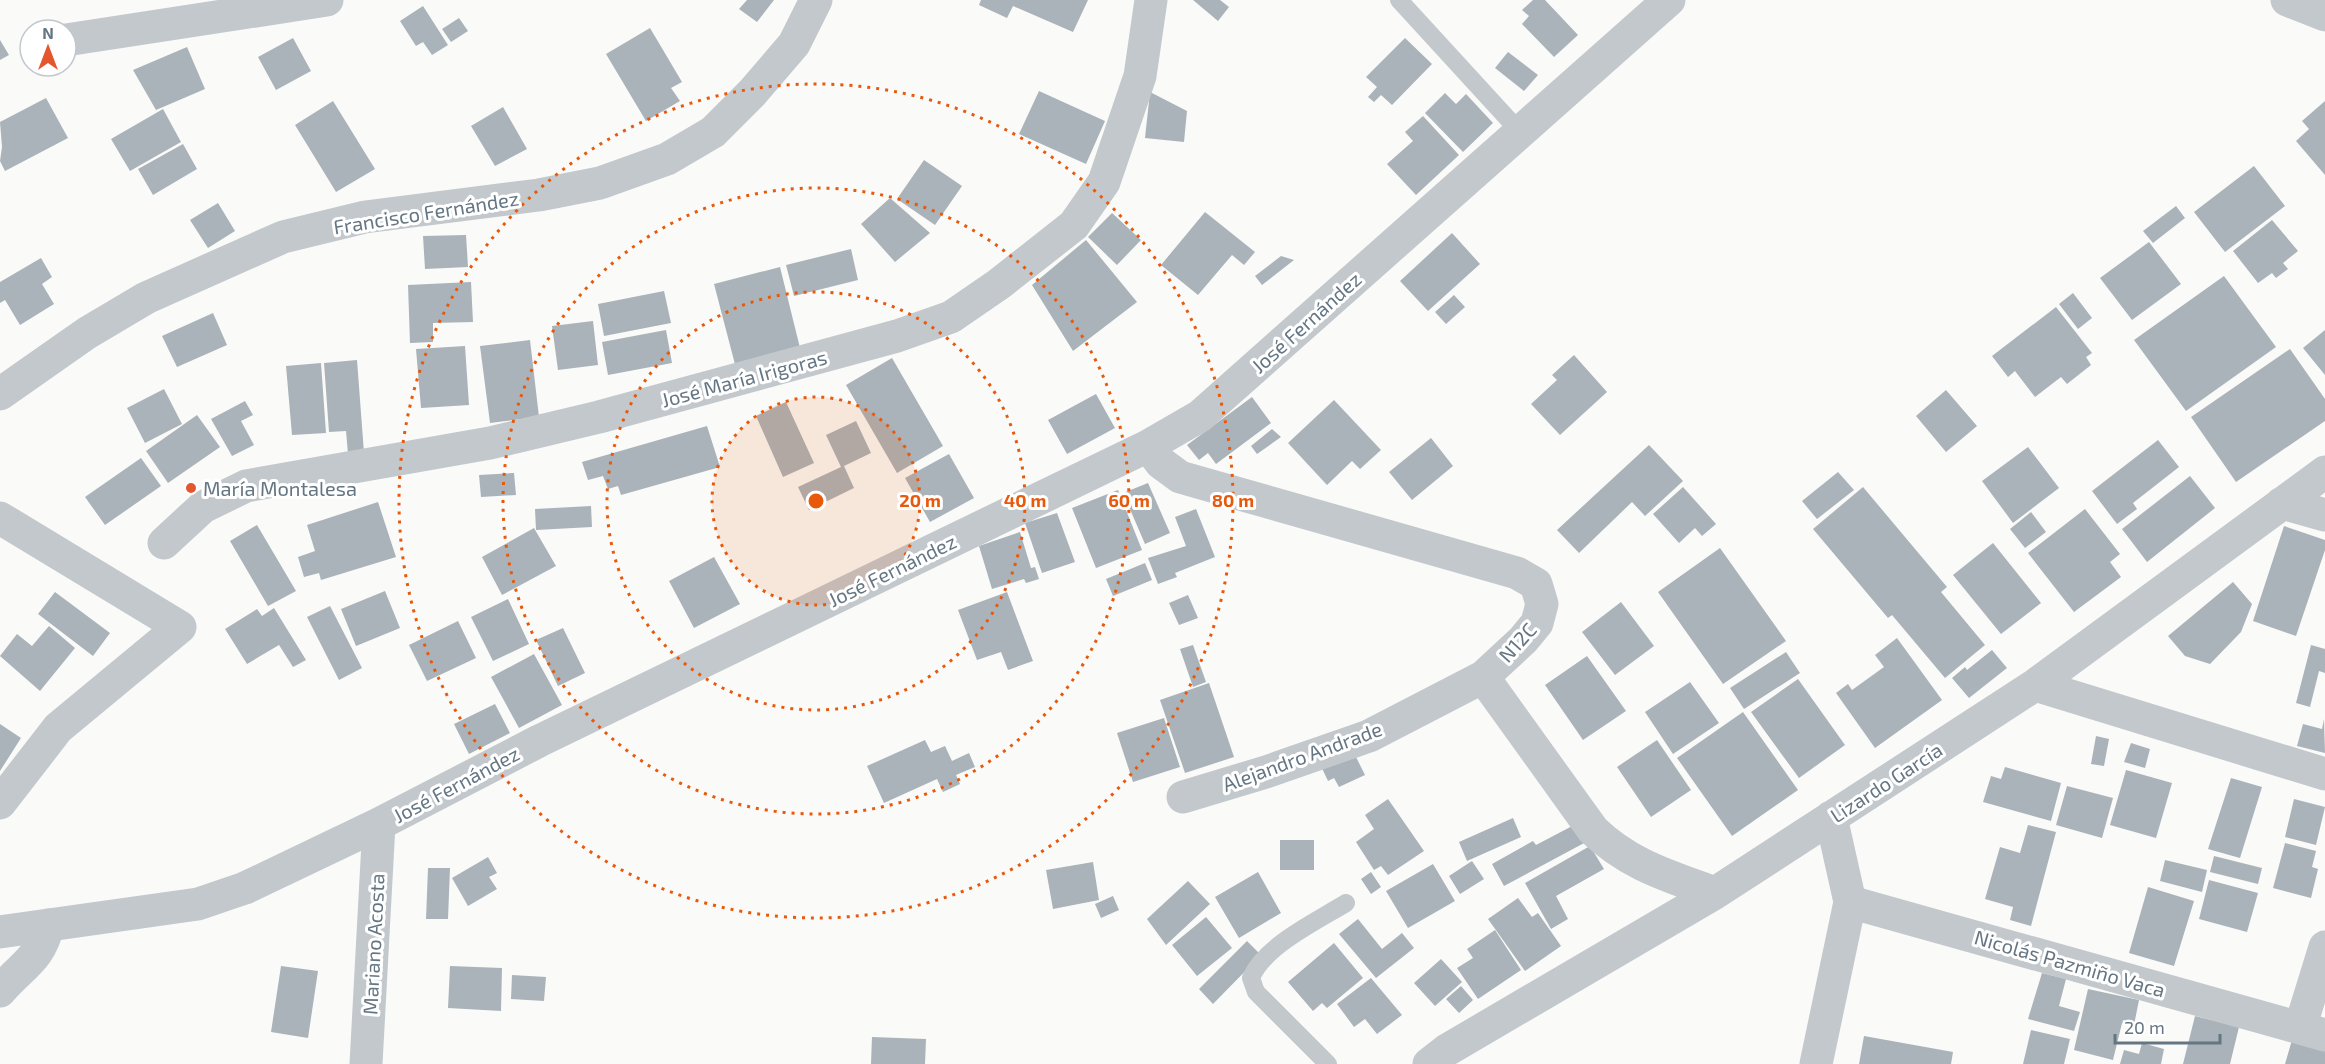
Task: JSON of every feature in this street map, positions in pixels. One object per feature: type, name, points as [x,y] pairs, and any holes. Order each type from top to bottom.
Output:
[{"type":"street","points":[[78,37],[327,0]]},
{"type":"street","name":"Francisco Fernández","points":[[0,394],[87,333],[146,298],[283,237],[365,217],[539,195],[600,183],[667,159],[713,132],[752,93],[794,44],[816,0]]},
{"type":"street","name":"José María Irigoras","points":[[164,543],[203,507],[246,486],[490,443],[599,417],[897,336],[951,316],[999,284],[1074,225],[1104,182],[1140,76],[1151,0]]},
{"type":"street","name":"José Fernández","points":[[0,932],[198,904],[272,877],[539,741],[1148,446],[1200,416],[1669,0]]},
{"type":"street","points":[[2287,0],[2325,15]]},
{"type":"street","name":"N12C","points":[[1148,446],[1161,463],[1180,477],[1517,573],[1536,584],[1542,604],[1537,624],[1523,640],[1483,676],[1593,830],[1611,848],[1632,861],[1715,893]]},
{"type":"street","name":"Lizardo García","points":[[1429,1064],[1447,1050],[1715,893],[2035,685],[2325,472]]},
{"type":"street","points":[[2282,503],[2325,515]]},
{"type":"street","points":[[0,518],[180,627],[58,728],[0,803]]},
{"type":"street","name":"Alejandro Andrade","points":[[1183,797],[1266,772],[1369,736],[1483,676]]},
{"type":"street","points":[[2035,685],[2325,774]]},
{"type":"street","points":[[1816,1064],[1850,902],[1832,817]]},
{"type":"street","name":"Mariano Acosta","points":[[366,1064],[379,824]]},
{"type":"street","name":"Nicolás Pazmiño Vaca","points":[[1850,902],[2312,1031]]},
{"type":"street","points":[[0,991],[37,956],[45,941],[48,925]]},
{"type":"street","points":[[2312,1031],[2325,947]]},
{"type":"lane","points":[[1399,0],[1520,132]]},
{"type":"lane","points":[[1328,1064],[1256,992],[1251,978],[1256,966],[1285,941],[1346,903]]},
{"type":"building","points":[[747,0],[774,0],[757,22],[739,9]]},
{"type":"building","points":[[981,0],[1088,0],[1073,32],[1013,6],[1007,18],[979,5]]},
{"type":"building","points":[[1193,0],[1220,0],[1229,7],[1218,21]]},
{"type":"building","points":[[1533,0],[1545,0],[1578,35],[1554,57],[1522,24],[1529,16],[1522,10]]},
{"type":"building","points":[[423,6],[448,45],[432,55],[423,42],[416,46],[400,21]]},
{"type":"building","points":[[459,18],[468,31],[451,42],[442,29]]},
{"type":"building","points":[[650,28],[682,82],[671,88],[680,101],[646,121],[606,54]]},
{"type":"building","points":[[293,38],[311,71],[276,90],[258,57]]},
{"type":"building","points":[[1405,38],[1432,64],[1392,105],[1381,95],[1374,102],[1368,97],[1377,87],[1366,77]]},
{"type":"building","points":[[0,40],[9,55],[0,60]]},
{"type":"building","points":[[187,47],[205,89],[156,110],[133,70]]},
{"type":"building","points":[[1508,52],[1538,75],[1524,91],[1495,68]]},
{"type":"building","points":[[1039,91],[1105,121],[1086,164],[1019,134]]},
{"type":"building","points":[[1150,92],[1187,111],[1184,142],[1145,138]]},
{"type":"building","points":[[1445,93],[1456,104],[1466,94],[1493,123],[1463,152],[1425,113]]},
{"type":"building","points":[[46,98],[68,138],[5,171],[0,161],[2,147],[0,122]]},
{"type":"building","points":[[333,101],[375,169],[336,192],[295,125]]},
{"type":"building","points":[[2325,101],[2325,175],[2296,141],[2309,129],[2302,121]]},
{"type":"building","points":[[503,107],[527,149],[495,166],[471,126]]},
{"type":"building","points":[[163,109],[181,142],[130,171],[111,139]]},
{"type":"building","points":[[1423,116],[1459,155],[1416,195],[1387,164],[1413,141],[1405,132]]},
{"type":"building","points":[[183,144],[197,169],[153,195],[138,169]]},
{"type":"building","points":[[924,160],[962,186],[935,225],[897,199]]},
{"type":"building","points":[[2254,166],[2285,206],[2225,252],[2194,212]]},
{"type":"building","points":[[890,198],[930,233],[895,262],[861,224]]},
{"type":"building","points":[[218,203],[235,231],[208,248],[190,220]]},
{"type":"building","points":[[2176,206],[2185,218],[2153,243],[2143,231]]},
{"type":"building","points":[[1205,212],[1255,252],[1244,265],[1232,255],[1198,295],[1161,265]]},
{"type":"building","points":[[1112,213],[1141,240],[1117,265],[1088,237]]},
{"type":"building","points":[[2272,220],[2298,251],[2283,263],[2288,269],[2276,278],[2272,273],[2258,283],[2233,251]]},
{"type":"building","points":[[1452,233],[1480,264],[1428,311],[1400,281]]},
{"type":"building","points":[[466,235],[468,267],[425,269],[423,236]]},
{"type":"building","points":[[1086,240],[1137,302],[1073,351],[1032,285]]},
{"type":"building","points":[[2149,242],[2181,284],[2132,320],[2100,278]]},
{"type":"building","points":[[851,249],[858,280],[794,296],[786,265]]},
{"type":"building","points":[[1281,256],[1294,260],[1262,285],[1255,276]]},
{"type":"building","points":[[41,258],[52,277],[42,284],[54,304],[20,325],[5,300],[0,303],[0,282]]},
{"type":"building","points":[[780,267],[802,356],[737,372],[714,284]]},
{"type":"building","points":[[2224,276],[2276,347],[2186,411],[2134,340]]},
{"type":"building","points":[[471,282],[473,322],[433,323],[433,342],[410,343],[408,285]]},
{"type":"building","points":[[664,291],[671,323],[604,336],[598,304]]},
{"type":"building","points":[[2073,293],[2092,318],[2078,329],[2059,304]]},
{"type":"building","points":[[1454,295],[1465,307],[1446,324],[1435,312]]},
{"type":"building","points":[[2056,307],[2092,353],[2086,357],[2091,365],[2067,384],[2061,377],[2035,397],[2015,371],[2008,377],[1992,356]]},
{"type":"building","points":[[213,313],[227,345],[177,367],[162,336]]},
{"type":"building","points":[[593,321],[598,365],[558,370],[552,326]]},
{"type":"building","points":[[666,330],[672,363],[608,375],[602,342]]},
{"type":"building","points":[[2325,330],[2325,375],[2303,348]]},
{"type":"building","points":[[530,340],[539,417],[490,423],[480,346]]},
{"type":"building","points":[[465,346],[469,405],[421,408],[416,349]]},
{"type":"building","points":[[2290,349],[2325,399],[2325,421],[2236,482],[2191,417]]},
{"type":"building","points":[[1574,355],[1607,392],[1560,435],[1531,404],[1557,380],[1552,375]]},
{"type":"building","points":[[892,358],[943,446],[897,473],[846,385]]},
{"type":"building","points":[[357,360],[364,453],[348,454],[346,431],[329,432],[324,363]]},
{"type":"building","points":[[321,363],[326,433],[292,435],[286,366]]},
{"type":"building","points":[[164,389],[182,424],[145,443],[127,408]]},
{"type":"building","points":[[1946,390],[1977,426],[1946,452],[1916,416]]},
{"type":"building","points":[[1096,394],[1115,428],[1067,454],[1048,420]]},
{"type":"building","points":[[1252,397],[1271,423],[1216,464],[1208,453],[1199,460],[1187,445]]},
{"type":"building","points":[[1334,400],[1381,450],[1360,469],[1352,461],[1327,485],[1288,443]]},
{"type":"building","points":[[245,401],[253,415],[241,421],[254,445],[232,456],[211,419]]},
{"type":"building","points":[[786,402],[814,463],[783,477],[756,416]]},
{"type":"building","points":[[197,415],[220,447],[168,483],[146,451]]},
{"type":"building","points":[[856,421],[871,453],[844,466],[854,488],[809,510],[798,487],[841,467],[826,435]]},
{"type":"building","points":[[707,426],[720,467],[621,495],[618,486],[608,489],[603,476],[588,480],[582,462]]},
{"type":"building","points":[[1272,429],[1281,437],[1257,454],[1251,446]]},
{"type":"building","points":[[1431,438],[1453,466],[1412,500],[1389,472]]},
{"type":"building","points":[[2158,440],[2179,467],[2133,503],[2137,509],[2117,524],[2092,491]]},
{"type":"building","points":[[1649,445],[1683,481],[1645,516],[1632,502],[1579,553],[1557,530]]},
{"type":"building","points":[[2028,447],[2059,488],[2013,523],[1982,481]]},
{"type":"building","points":[[949,454],[974,498],[930,522],[905,478]]},
{"type":"building","points":[[141,458],[161,486],[105,525],[85,497]]},
{"type":"building","points":[[1838,472],[1854,490],[1817,519],[1802,501]]},
{"type":"building","points":[[514,473],[516,495],[481,497],[479,475]]},
{"type":"building","points":[[2190,476],[2215,508],[2147,562],[2122,529]]},
{"type":"building","points":[[1148,483],[1170,533],[1145,544],[1123,493]]},
{"type":"building","points":[[1683,487],[1716,524],[1702,536],[1695,528],[1679,543],[1653,514]]},
{"type":"building","points":[[1863,487],[1947,587],[1941,592],[1985,645],[1945,678],[1892,615],[1888,618],[1813,529]]},
{"type":"building","points":[[1118,490],[1142,550],[1096,568],[1072,508]]},
{"type":"building","points":[[378,502],[396,557],[321,580],[319,573],[304,577],[298,557],[315,551],[307,525]]},
{"type":"building","points":[[591,506],[592,527],[536,530],[535,509]]},
{"type":"building","points":[[1196,509],[1215,557],[1175,573],[1177,577],[1158,584],[1148,558],[1186,546],[1175,517]]},
{"type":"building","points":[[2085,509],[2120,554],[2110,562],[2121,577],[2074,612],[2028,553]]},
{"type":"building","points":[[2031,512],[2046,532],[2025,548],[2010,529]]},
{"type":"building","points":[[1057,513],[1075,562],[1042,573],[1025,523]]},
{"type":"building","points":[[257,525],[296,591],[268,606],[230,541]]},
{"type":"building","points":[[2284,526],[2325,540],[2325,550],[2296,636],[2253,621]]},
{"type":"building","points":[[534,528],[556,566],[502,595],[482,557]]},
{"type":"building","points":[[1020,532],[1031,568],[1035,567],[1039,579],[1026,583],[1024,579],[992,589],[979,546]]},
{"type":"building","points":[[1993,543],[2041,603],[2001,634],[1953,575]]},
{"type":"building","points":[[1720,548],[1786,641],[1723,684],[1658,592]]},
{"type":"building","points":[[714,557],[740,604],[694,628],[669,581]]},
{"type":"building","points":[[1145,563],[1152,580],[1113,596],[1106,579]]},
{"type":"building","points":[[2233,582],[2252,604],[2241,632],[2210,664],[2185,656],[2168,636]]},
{"type":"building","points":[[385,591],[400,628],[356,646],[341,609]]},
{"type":"building","points":[[55,592],[110,633],[93,656],[38,614]]},
{"type":"building","points":[[1007,592],[1033,661],[1008,670],[1001,652],[977,660],[958,610]]},
{"type":"building","points":[[1188,595],[1198,618],[1179,625],[1169,603]]},
{"type":"building","points":[[508,599],[529,644],[493,661],[471,617]]},
{"type":"building","points":[[1621,602],[1654,646],[1615,675],[1582,632]]},
{"type":"building","points":[[330,606],[362,668],[339,680],[307,617]]},
{"type":"building","points":[[274,608],[306,660],[293,667],[279,645],[247,664],[225,629],[257,609],[262,616]]},
{"type":"building","points":[[458,621],[476,658],[427,681],[409,645]]},
{"type":"building","points":[[49,626],[75,648],[40,691],[0,656],[17,634],[32,646]]},
{"type":"building","points":[[563,628],[585,673],[558,686],[536,640]]},
{"type":"building","points":[[1897,638],[1942,700],[1875,748],[1836,693],[1848,684],[1852,690],[1884,667],[1875,655]]},
{"type":"building","points":[[1193,645],[1206,682],[1193,687],[1180,649]]},
{"type":"building","points":[[2311,645],[2325,649],[2325,673],[2319,671],[2310,707],[2296,703]]},
{"type":"building","points":[[1992,650],[2007,668],[1969,698],[1952,678],[1965,667],[1967,670]]},
{"type":"building","points":[[1786,652],[1800,673],[1744,709],[1730,688]]},
{"type":"building","points":[[534,654],[562,705],[519,728],[491,677]]},
{"type":"building","points":[[1587,656],[1626,711],[1583,740],[1545,685]]},
{"type":"building","points":[[1798,679],[1845,745],[1799,778],[1751,712]]},
{"type":"building","points":[[1690,682],[1719,723],[1673,754],[1645,712]]},
{"type":"building","points":[[1209,683],[1234,757],[1185,773],[1160,700]]},
{"type":"building","points":[[495,704],[510,733],[469,754],[454,724]]},
{"type":"building","points":[[1743,712],[1798,790],[1732,836],[1677,758]]},
{"type":"building","points":[[1164,718],[1180,767],[1133,782],[1117,733]]},
{"type":"building","points":[[2324,719],[2325,753],[2297,746],[2303,724],[2322,729]]},
{"type":"building","points":[[0,724],[21,738],[0,771]]},
{"type":"building","points":[[2096,736],[2109,739],[2104,766],[2091,764]]},
{"type":"building","points":[[925,740],[931,752],[945,746],[952,761],[969,753],[975,767],[956,775],[960,784],[943,792],[937,779],[884,803],[867,766]]},
{"type":"building","points":[[1657,740],[1691,790],[1651,817],[1617,767]]},
{"type":"building","points":[[2131,743],[2150,749],[2145,768],[2124,762]]},
{"type":"building","points":[[1352,749],[1365,775],[1339,787],[1334,778],[1328,781],[1320,764]]},
{"type":"building","points":[[2005,767],[2061,783],[2051,821],[1983,802],[1991,776],[2001,779]]},
{"type":"building","points":[[2126,770],[2172,783],[2156,838],[2110,825]]},
{"type":"building","points":[[2231,778],[2262,787],[2240,858],[2208,849]]},
{"type":"building","points":[[2067,786],[2113,798],[2102,838],[2056,825]]},
{"type":"building","points":[[1388,799],[1424,851],[1388,875],[1381,866],[1374,870],[1356,842],[1374,829],[1365,815]]},
{"type":"building","points":[[2294,799],[2325,807],[2316,845],[2285,837]]},
{"type":"building","points":[[1513,818],[1521,837],[1467,861],[1459,842]]},
{"type":"building","points":[[1576,824],[1586,842],[1504,886],[1492,864],[1533,841],[1536,845]]},
{"type":"building","points":[[2028,825],[2056,832],[2031,926],[2010,920],[2013,907],[1985,899],[2000,847],[2020,853]]},
{"type":"building","points":[[1280,840],[1314,840],[1314,870],[1280,870]]},
{"type":"building","points":[[2285,843],[2316,851],[2312,867],[2318,869],[2311,898],[2273,888]]},
{"type":"building","points":[[1590,846],[1604,869],[1556,896],[1568,919],[1551,929],[1525,883]]},
{"type":"building","points":[[2214,856],[2262,868],[2258,884],[2210,872]]},
{"type":"building","points":[[488,857],[497,873],[489,877],[497,889],[468,906],[452,878]]},
{"type":"building","points":[[2165,860],[2207,870],[2202,892],[2160,881]]},
{"type":"building","points":[[1472,861],[1484,879],[1460,894],[1449,876]]},
{"type":"building","points":[[1093,862],[1099,900],[1053,909],[1046,870]]},
{"type":"building","points":[[1433,864],[1455,901],[1408,928],[1386,891]]},
{"type":"building","points":[[428,868],[450,868],[448,919],[426,919]]},
{"type":"building","points":[[1258,872],[1281,913],[1239,938],[1215,897]]},
{"type":"building","points":[[1371,872],[1381,887],[1371,894],[1361,879]]},
{"type":"building","points":[[2209,880],[2258,893],[2247,932],[2199,919]]},
{"type":"building","points":[[1188,881],[1210,904],[1166,945],[1147,919]]},
{"type":"building","points":[[2148,887],[2194,901],[2174,966],[2129,953]]},
{"type":"building","points":[[1113,896],[1119,910],[1101,918],[1095,904]]},
{"type":"building","points":[[1518,898],[1532,917],[1538,913],[1561,946],[1525,971],[1488,919]]},
{"type":"building","points":[[1206,917],[1232,948],[1197,976],[1172,945]]},
{"type":"building","points":[[1358,919],[1382,949],[1402,933],[1414,948],[1376,978],[1339,934]]},
{"type":"building","points":[[1495,930],[1521,970],[1478,999],[1457,968],[1473,958],[1467,949]]},
{"type":"building","points":[[1247,941],[1261,955],[1213,1004],[1199,989]]},
{"type":"building","points":[[1334,943],[1363,978],[1327,1008],[1322,1003],[1313,1011],[1288,982]]},
{"type":"building","points":[[1441,959],[1462,982],[1435,1006],[1414,983]]},
{"type":"building","points":[[281,966],[318,971],[308,1038],[271,1032]]},
{"type":"building","points":[[450,966],[502,968],[501,1011],[448,1008]]},
{"type":"building","points":[[2042,973],[2066,979],[2059,1006],[2080,1012],[2074,1031],[2028,1019]]},
{"type":"building","points":[[512,975],[546,977],[544,1001],[511,999]]},
{"type":"building","points":[[1371,978],[1402,1015],[1377,1034],[1365,1019],[1354,1027],[1337,1004]]},
{"type":"building","points":[[1461,986],[1473,1000],[1459,1013],[1446,999]]},
{"type":"building","points":[[2088,989],[2139,1000],[2134,1025],[2122,1023],[2113,1060],[2074,1050]]},
{"type":"building","points":[[2195,1016],[2239,1027],[2230,1064],[2183,1064]]},
{"type":"building","points":[[2031,1030],[2070,1039],[2064,1064],[2023,1064]]},
{"type":"building","points":[[1864,1036],[1953,1052],[1951,1064],[1859,1064]]},
{"type":"building","points":[[872,1037],[926,1039],[925,1064],[871,1064]]},
{"type":"building","points":[[2292,1040],[2325,1049],[2325,1064],[2285,1064]]},
{"type":"building","points":[[2142,1043],[2164,1049],[2161,1064],[2120,1064],[2124,1050],[2139,1054]]},
{"type":"place","name":"María Montalesa","points":[[191,488]]}]
